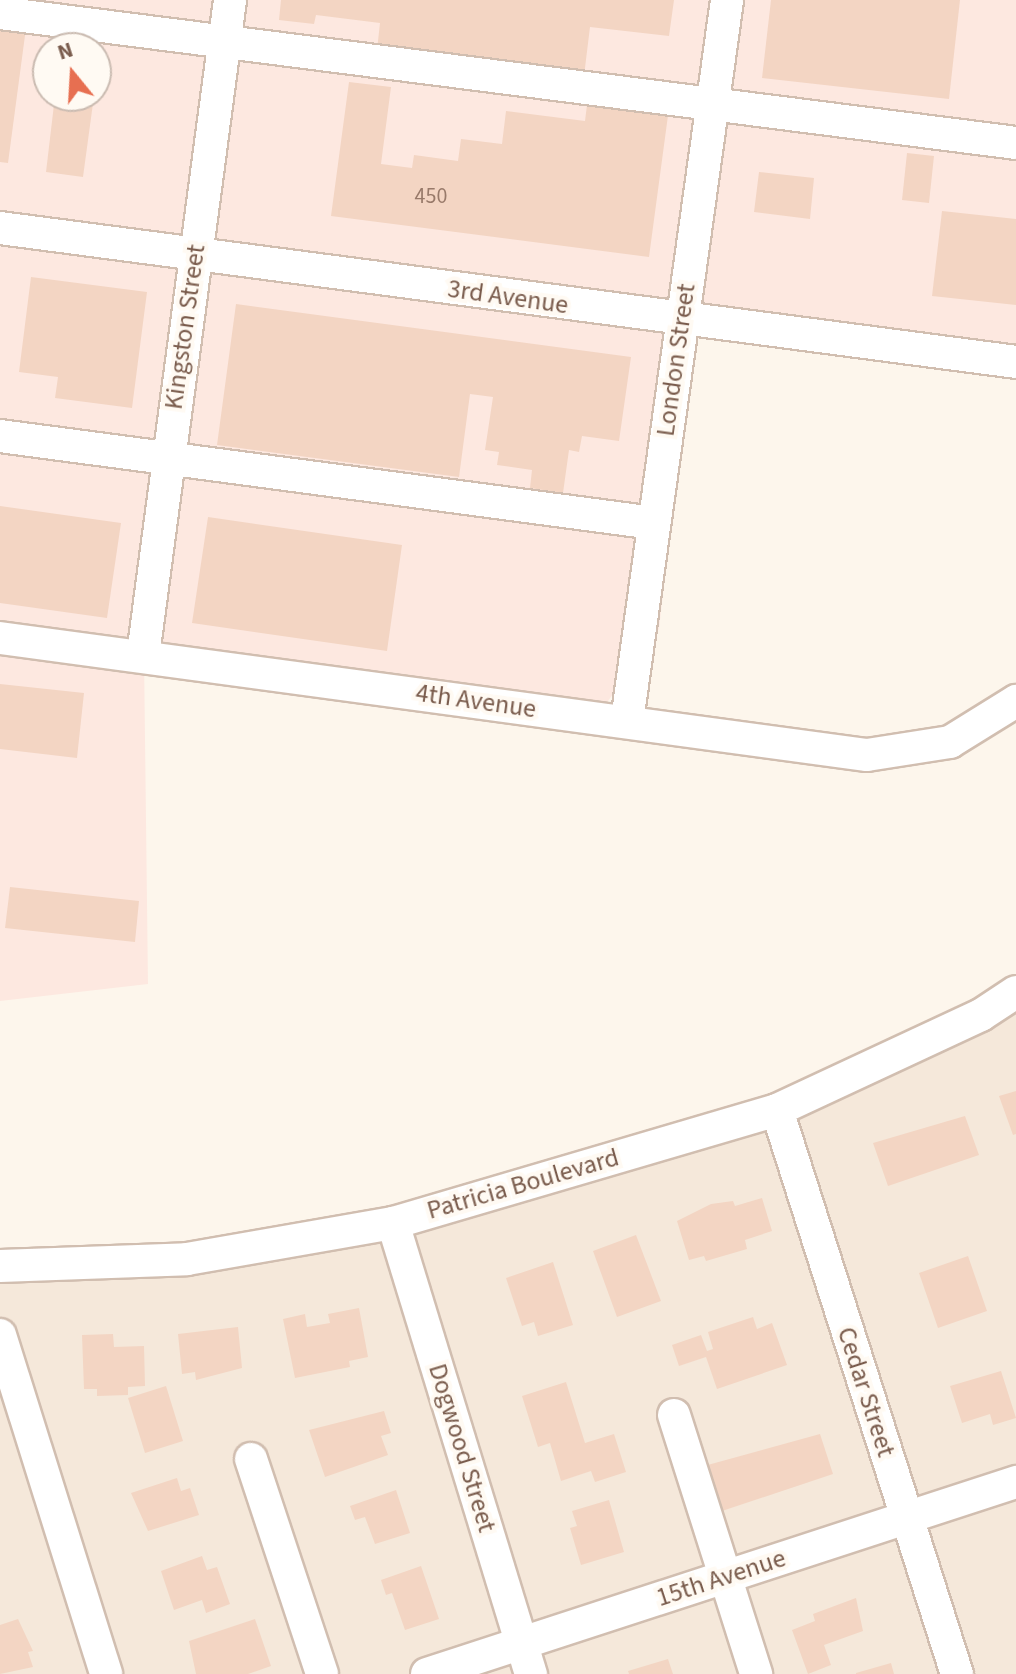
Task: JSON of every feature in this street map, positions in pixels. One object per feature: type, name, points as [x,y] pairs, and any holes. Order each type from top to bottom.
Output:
[{"type":"street","name":"Kingston Street","points":[[143,655],[166,462],[230,0]]},
{"type":"street","name":"London Street","points":[[627,721],[727,0]]},
{"type":"street","points":[[0,13],[1016,143]]},
{"type":"street","name":"3rd Avenue","points":[[0,228],[1016,362]]},
{"type":"street","points":[[0,436],[166,462],[654,523]]},
{"type":"street","name":"4th Avenue","points":[[0,638],[867,755],[950,742],[1016,701]]},
{"type":"street","name":"Patricia Boulevard","points":[[0,1266],[187,1259],[393,1223],[777,1110],[981,1015],[1016,992]]},
{"type":"street","name":"Cedar Street","points":[[777,1110],[957,1674]]},
{"type":"street","name":"Dogwood Street","points":[[393,1223],[531,1674]]},
{"type":"street","points":[[0,1335],[106,1674]]},
{"type":"street","points":[[674,1415],[756,1674]]},
{"type":"street","points":[[251,1459],[322,1674]]},
{"type":"street","name":"15th Avenue","points":[[427,1674],[1016,1482]]},
{"type":"shaded area","points":[[0,0],[1016,0],[1016,357],[695,311],[659,629],[596,718],[144,655],[148,984],[0,1001]]},
{"type":"shaded area","points":[[1016,975],[1016,1674],[0,1674],[0,1263],[381,1227],[777,1100],[942,1025]]},
{"type":"building","points":[[281,0],[674,0],[669,36],[590,27],[584,76],[377,50],[380,23],[316,15],[314,24],[279,20]]},
{"type":"building","points":[[771,0],[960,0],[949,99],[762,78]]},
{"type":"building","points":[[0,25],[26,28],[8,163],[0,162]]},
{"type":"building","points":[[349,82],[391,87],[381,164],[412,168],[414,155],[458,161],[461,139],[502,144],[506,111],[585,121],[588,97],[669,108],[649,257],[331,216]]},
{"type":"building","points":[[53,112],[92,112],[83,177],[46,172]]},
{"type":"building","points":[[907,153],[934,156],[929,203],[902,200]]},
{"type":"building","points":[[759,172],[814,178],[810,219],[754,212]]},
{"type":"building","points":[[942,211],[1016,219],[1016,305],[932,296]]},
{"type":"building","points":[[31,277],[147,292],[132,408],[55,398],[58,377],[19,372]]},
{"type":"building","points":[[236,304],[631,357],[619,441],[582,436],[579,452],[569,450],[563,493],[530,488],[532,470],[497,465],[499,452],[485,450],[493,397],[470,394],[459,477],[217,445]]},
{"type":"building","points":[[0,506],[121,523],[107,618],[0,603]]},
{"type":"building","points":[[208,517],[402,545],[387,651],[192,623]]},
{"type":"building","points":[[0,684],[84,693],[77,758],[0,749]]},
{"type":"building","points":[[10,887],[139,901],[135,942],[5,928]]},
{"type":"building","points":[[1016,1091],[1016,1134],[1013,1135],[999,1096]]},
{"type":"building","points":[[965,1116],[979,1155],[888,1186],[873,1143]]},
{"type":"building","points":[[762,1198],[772,1231],[745,1240],[747,1249],[706,1261],[704,1256],[689,1260],[677,1221],[711,1204],[733,1201],[735,1206]]},
{"type":"building","points":[[636,1235],[661,1301],[617,1317],[593,1251]]},
{"type":"building","points":[[968,1256],[987,1311],[938,1328],[919,1273]]},
{"type":"building","points":[[553,1262],[573,1325],[538,1336],[534,1322],[522,1326],[506,1278]]},
{"type":"building","points":[[359,1308],[368,1357],[349,1361],[350,1367],[295,1378],[283,1319],[305,1314],[307,1327],[330,1323],[328,1314]]},
{"type":"building","points":[[753,1317],[757,1329],[772,1323],[787,1365],[717,1389],[706,1357],[679,1366],[672,1345],[701,1335],[707,1351],[713,1349],[708,1332]]},
{"type":"building","points":[[238,1327],[242,1368],[196,1380],[195,1372],[182,1374],[178,1334]]},
{"type":"building","points":[[113,1334],[114,1347],[144,1346],[145,1386],[128,1387],[128,1395],[97,1396],[97,1389],[84,1389],[82,1335]]},
{"type":"building","points":[[1001,1371],[1016,1418],[993,1425],[990,1414],[962,1423],[950,1386]]},
{"type":"building","points":[[566,1382],[585,1443],[614,1434],[626,1472],[595,1482],[591,1471],[561,1481],[550,1443],[538,1447],[522,1396]]},
{"type":"building","points":[[166,1386],[183,1441],[145,1453],[128,1398]]},
{"type":"building","points":[[384,1411],[391,1433],[381,1436],[388,1455],[325,1477],[309,1430]]},
{"type":"building","points":[[820,1434],[833,1474],[719,1512],[704,1466]]},
{"type":"building","points":[[177,1478],[181,1491],[190,1488],[199,1515],[148,1531],[131,1493]]},
{"type":"building","points":[[396,1490],[410,1533],[375,1544],[365,1517],[355,1520],[350,1506]]},
{"type":"building","points":[[609,1500],[624,1552],[581,1565],[570,1528],[577,1526],[572,1511]]},
{"type":"building","points":[[202,1556],[207,1570],[217,1567],[230,1604],[206,1613],[202,1600],[174,1610],[161,1571]]},
{"type":"building","points":[[421,1566],[439,1619],[405,1630],[392,1593],[386,1595],[381,1580]]},
{"type":"building","points":[[856,1598],[863,1631],[824,1645],[831,1665],[808,1674],[792,1630],[815,1621],[813,1614]]},
{"type":"building","points":[[18,1619],[33,1651],[28,1652],[33,1667],[0,1674],[0,1625]]},
{"type":"building","points":[[255,1619],[271,1666],[248,1674],[196,1674],[189,1641]]},
{"type":"building","points":[[668,1659],[673,1674],[629,1674],[628,1671]]},
{"type":"building","points":[[891,1663],[894,1674],[856,1674],[856,1673]]}]
